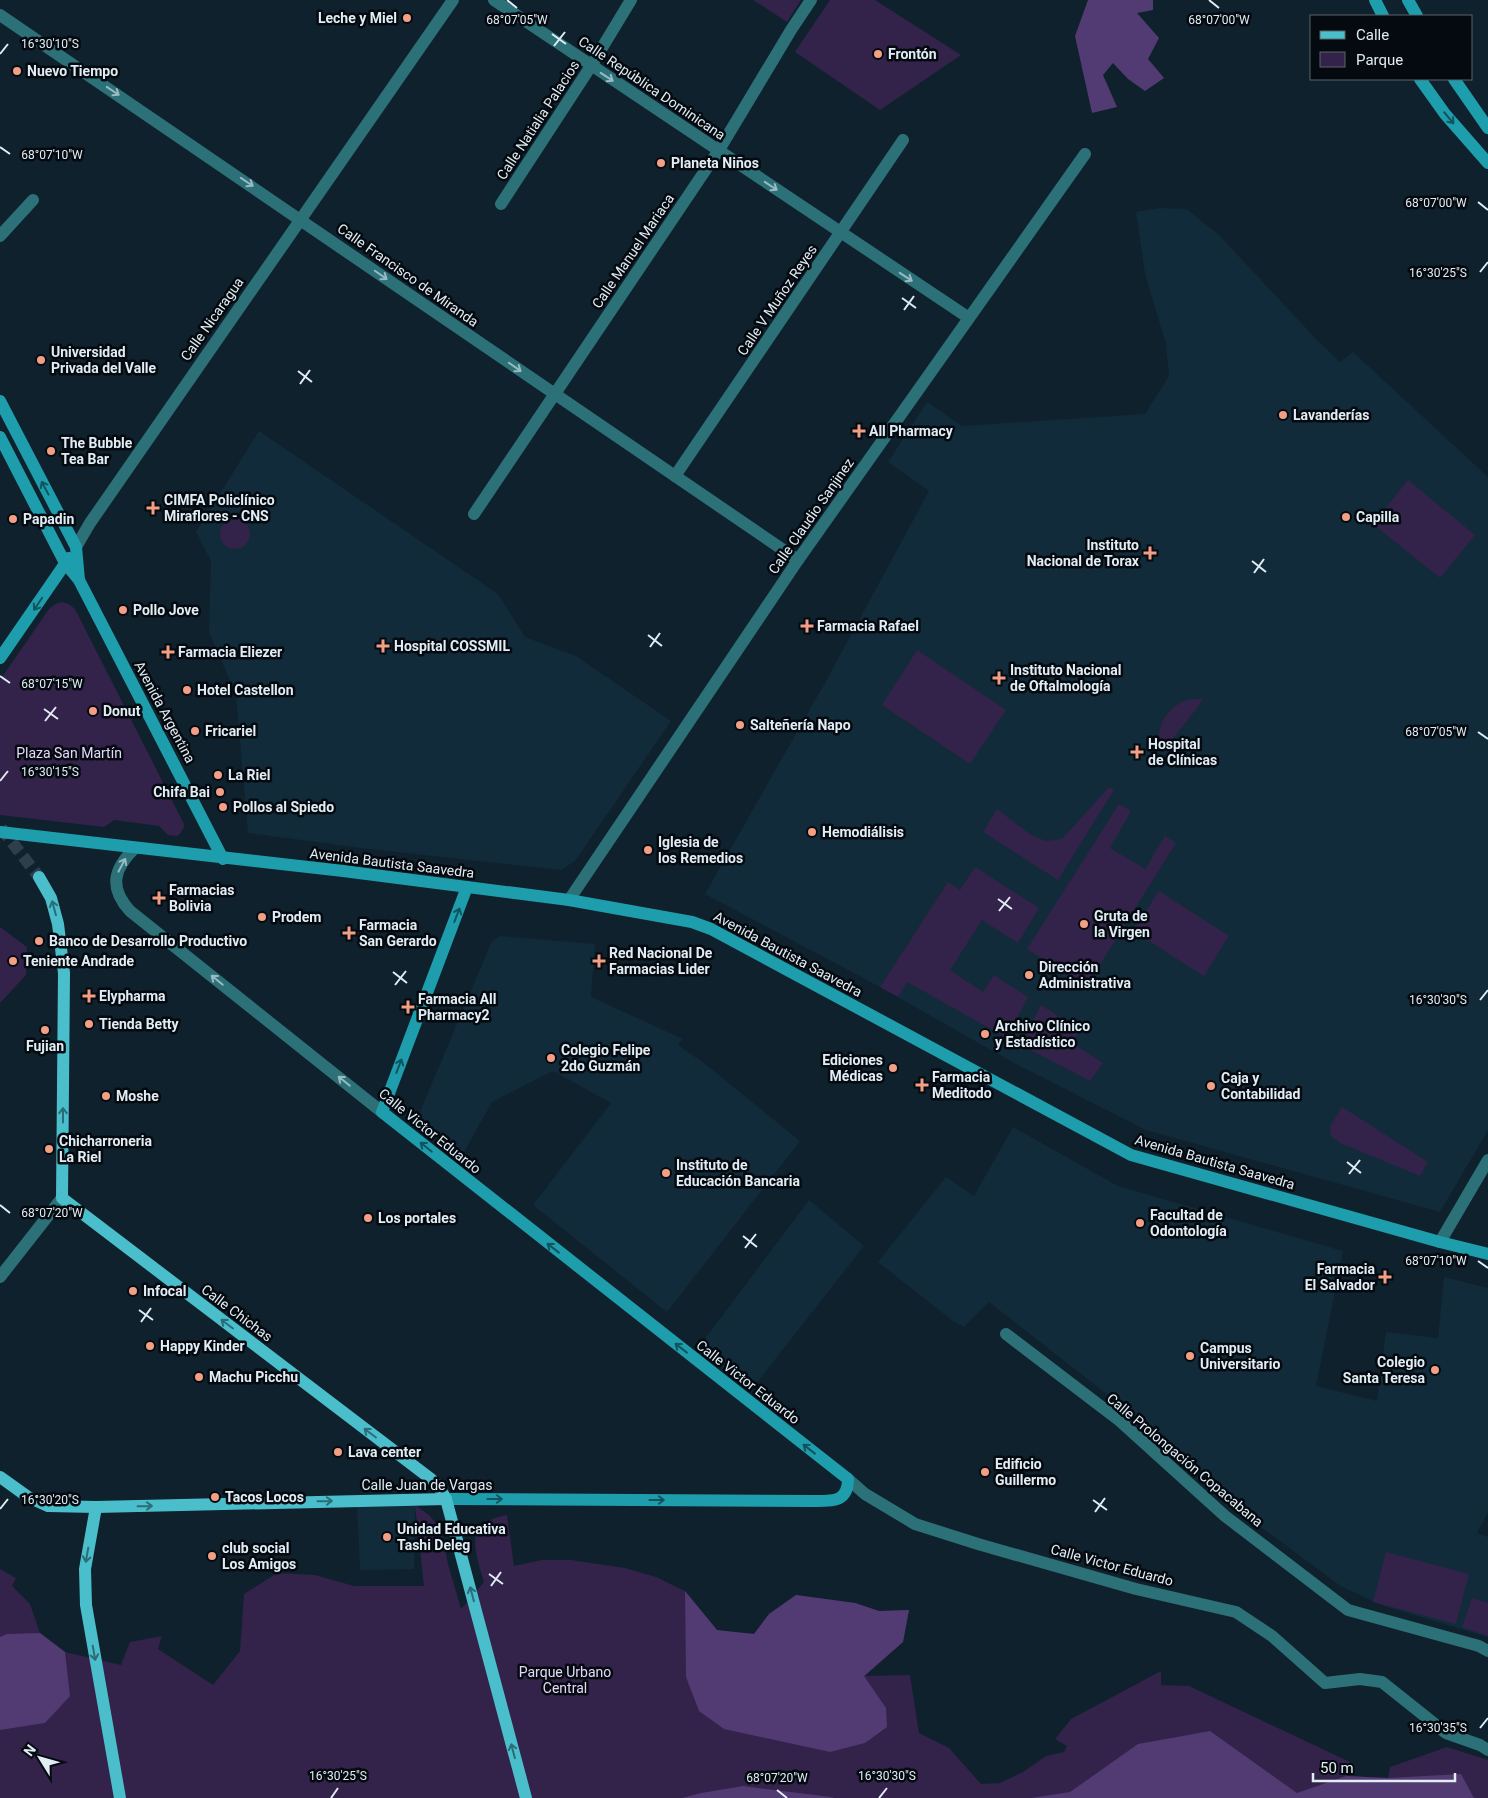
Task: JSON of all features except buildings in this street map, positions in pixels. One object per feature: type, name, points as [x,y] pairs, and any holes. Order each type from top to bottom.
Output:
[{"type":"main road","points":[[1375,0],[1382,15]]},
{"type":"main road","points":[[1408,0],[1416,15]]},
{"type":"main road","points":[[1421,80],[1446,114],[1488,163]]},
{"type":"main road","points":[[1455,80],[1488,128]]},
{"type":"main road","name":"Avenida Argentina","points":[[0,401],[76,547],[79,580]]},
{"type":"main road","points":[[3,443],[20,440]]},
{"type":"main road","name":"Avenida Argentina","points":[[3,443],[65,564],[79,580],[223,859]]},
{"type":"main road","name":"Calle Nicaragua","points":[[1,656],[76,547]]},
{"type":"main road","name":"Avenida Bautista Saavedra","points":[[0,832],[223,859],[343,871],[569,900],[692,922],[711,929],[1131,1155],[1488,1254]]},
{"type":"main road","points":[[40,877],[51,898],[58,924],[64,974],[62,1198]]},
{"type":"main road","points":[[382,1112],[468,888]]},
{"type":"main road","name":"Calle Victor Eduardo","points":[[382,1112],[848,1479]]},
{"type":"main road","name":"Calle Chichas","points":[[62,1198],[439,1487],[446,1499],[526,1798]]},
{"type":"main road","name":"Calle Juan de Vargas","points":[[0,1477],[28,1497],[48,1506],[96,1507],[446,1499],[833,1501],[845,1493],[848,1479]]},
{"type":"main road","points":[[96,1507],[85,1569],[86,1605],[120,1798]]},
{"type":"street","name":"Calle Nicaragua","points":[[76,547],[90,523],[300,218],[453,0]]},
{"type":"street","name":"Calle República Dominicana","points":[[494,0],[969,318]]},
{"type":"street","name":"Calle Natialia Palacios","points":[[501,204],[591,66],[631,0]]},
{"type":"street","name":"Calle Manuel Mariaca","points":[[474,514],[719,150],[811,0]]},
{"type":"street","name":"Calle Francisco de Miranda","points":[[0,15],[300,218],[798,560]]},
{"type":"street","name":"Calle V Muñoz Reyes","points":[[675,476],[903,140]]},
{"type":"street","name":"Calle Claudio Sanjinez","points":[[569,900],[798,560],[1085,154]]},
{"type":"street","points":[[0,236],[33,200]]},
{"type":"street","name":"Calle Victor Eduardo","points":[[135,848],[125,857],[118,870],[116,886],[121,900],[130,911],[382,1112]]},
{"type":"street","points":[[1440,1242],[1488,1160]]},
{"type":"street","points":[[0,1277],[62,1198]]},
{"type":"street","name":"Calle Prolongación Copacabana","points":[[1006,1334],[1120,1421],[1225,1516],[1348,1610],[1479,1646],[1488,1651]]},
{"type":"street","name":"Calle Victor Eduardo","points":[[848,1479],[865,1494],[915,1524],[1108,1581],[1236,1612],[1272,1636],[1325,1683],[1360,1679],[1382,1682],[1446,1733],[1480,1745],[1488,1750]]},
{"type":"shaded area","points":[[1088,0],[1153,0],[1153,10],[1137,13],[1159,38],[1148,59],[1164,78],[1145,91],[1128,79],[1113,63],[1103,75],[1117,107],[1092,113],[1075,36]]},
{"type":"shaded area","name":"Hospital de Clínicas","points":[[1160,208],[1187,209],[1219,235],[1340,362],[1353,352],[1488,477],[1488,1130],[1440,1212],[1146,1130],[1012,1062],[880,987],[705,894],[826,681],[929,491],[888,462],[927,402],[962,426],[1145,414],[1169,376],[1166,344],[1145,274],[1136,212]]},
{"type":"shaded area","name":"Hospital COSSMIL","points":[[259,431],[498,594],[525,637],[576,656],[671,721],[575,861],[561,870],[369,849],[248,833],[236,695],[209,632],[211,561],[196,532]]},
{"type":"shaded area","points":[[500,936],[595,944],[591,997],[683,1039],[678,1045],[704,1063],[800,1141],[667,1312],[533,1205],[611,1103],[553,1071],[492,1102],[462,1156],[420,1126],[419,1114],[492,941]]},
{"type":"shaded area","name":"Campus Universitario","points":[[1013,1127],[1118,1186],[1343,1251],[1316,1386],[1377,1401],[1386,1332],[1438,1338],[1444,1277],[1488,1288],[1488,1512],[1477,1533],[1488,1537],[1488,1637],[1384,1606],[1342,1587],[1261,1527],[1127,1410],[989,1302],[964,1327],[953,1321],[878,1262],[946,1177],[974,1196]]},
{"type":"shaded area","points":[[809,1200],[864,1246],[751,1390],[698,1348]]},
{"type":"shaded area","name":"Unidad Educativa Tashi Deleg","points":[[357,1505],[415,1505],[414,1569],[360,1570]]},
{"type":"shaded area","points":[[685,1591],[717,1630],[754,1634],[769,1614],[796,1595],[855,1603],[879,1611],[909,1610],[903,1642],[864,1676],[886,1708],[887,1727],[865,1743],[830,1752],[724,1729],[699,1711],[686,1677]]},
{"type":"shaded area","points":[[40,1633],[65,1652],[70,1696],[45,1723],[0,1730],[0,1637],[7,1634]]},
{"type":"shaded area","points":[[1210,1731],[1297,1793],[1346,1776],[1388,1778],[1461,1774],[1474,1798],[1031,1798],[1070,1792],[1138,1744]]},
{"type":"shaded area","points":[[743,1786],[831,1797],[834,1798],[682,1798]]},
{"type":"green space","points":[[753,0],[801,0],[787,22]]},
{"type":"green space","name":"Frontón","points":[[830,0],[875,0],[961,55],[880,110],[795,52]]},
{"type":"green space","points":[[1408,480],[1475,535],[1440,578],[1373,524]]},
{"type":"green space","points":[[235,519],[246,523],[250,534],[246,545],[235,549],[224,545],[220,534],[224,523]]},
{"type":"green space","name":"Plaza San Martín","points":[[62,602],[69,604],[75,609],[184,824],[180,834],[177,836],[168,835],[159,826],[114,820],[104,827],[0,815],[0,680],[49,609],[55,604]]},
{"type":"green space","points":[[917,650],[1006,710],[970,764],[882,705]]},
{"type":"green space","points":[[1203,699],[1164,750],[1159,736],[1160,728],[1167,714],[1180,703],[1187,700]]},
{"type":"green space","points":[[1109,787],[1114,790],[1058,880],[983,832],[997,809],[1031,835],[1046,841],[1062,839]]},
{"type":"green space","points":[[1119,804],[1131,811],[1110,848],[1145,869],[1165,836],[1176,843],[1086,987],[1027,949]]},
{"type":"green space","points":[[975,867],[1039,908],[1018,943],[982,920],[950,970],[983,992],[994,975],[1028,997],[1007,1038],[907,982],[898,997],[880,987],[948,882],[960,890]]},
{"type":"green space","points":[[1159,891],[1229,936],[1204,976],[1133,931]]},
{"type":"green space","name":"Teniente Andrade","points":[[0,927],[27,947],[26,975],[0,1003]]},
{"type":"green space","points":[[1041,1005],[1080,1030],[1072,1043],[1103,1063],[1090,1081],[1021,1045]]},
{"type":"green space","points":[[1342,1107],[1428,1162],[1420,1176],[1340,1143],[1331,1136],[1330,1126]]},
{"type":"green space","name":"Parque Urbano Central","points":[[415,1505],[429,1515],[441,1529],[448,1564],[461,1609],[484,1582],[476,1553],[475,1538],[477,1532],[487,1522],[507,1515],[514,1566],[542,1560],[571,1560],[625,1568],[656,1577],[685,1591],[718,1631],[754,1634],[769,1614],[796,1595],[855,1603],[879,1611],[909,1610],[903,1642],[865,1676],[910,1675],[919,1733],[949,1748],[981,1784],[1000,1783],[1023,1772],[1046,1756],[1064,1752],[1067,1746],[1055,1739],[1071,1719],[1161,1671],[1161,1685],[1189,1686],[1350,1762],[1347,1776],[1388,1778],[1390,1767],[1447,1747],[1488,1760],[1488,1798],[0,1798],[0,1569],[16,1578],[12,1586],[30,1604],[40,1633],[65,1652],[121,1665],[130,1642],[162,1636],[158,1649],[213,1685],[240,1651],[244,1594],[277,1573],[315,1575],[354,1586],[424,1586]]},
{"type":"green space","points":[[1386,1552],[1469,1574],[1456,1624],[1373,1602]]},
{"type":"green space","points":[[1472,1598],[1488,1603],[1488,1636],[1462,1627]]},
{"type":"tunnel","points":[[1,828],[39,877]]},
{"type":"place","name":"Leche y Miel","points":[[407,18]]},
{"type":"place","name":"Frontón","points":[[878,54]]},
{"type":"place","name":"Nuevo Tiempo","points":[[17,71]]},
{"type":"place","name":"Planeta Niños","points":[[661,163]]},
{"type":"place","name":"Universidad Privada del Valle","points":[[41,360]]},
{"type":"place","name":"Lavanderías","points":[[1283,415]]},
{"type":"place","name":"All Pharmacy","points":[[859,431]]},
{"type":"place","name":"The Bubble Tea Bar","points":[[51,451]]},
{"type":"place","name":"CIMFA Policlínico Miraflores - CNS","points":[[153,508]]},
{"type":"place","name":"Capilla","points":[[1346,517]]},
{"type":"place","name":"Papadin","points":[[13,519]]},
{"type":"place","name":"Instituto Nacional de Torax","points":[[1150,553]]},
{"type":"place","name":"Pollo Jove","points":[[123,610]]},
{"type":"place","name":"Farmacia Rafael","points":[[807,626]]},
{"type":"place","name":"Hospital COSSMIL","points":[[383,646]]},
{"type":"place","name":"Farmacia Eliezer","points":[[168,652]]},
{"type":"place","name":"Instituto Nacional de Oftalmología","points":[[999,678]]},
{"type":"place","name":"Hotel Castellon","points":[[187,690]]},
{"type":"place","name":"Donut","points":[[93,711]]},
{"type":"place","name":"Salteñería Napo","points":[[740,725]]},
{"type":"place","name":"Fricariel","points":[[195,731]]},
{"type":"place","name":"Hospital de Clínicas","points":[[1137,752]]},
{"type":"place","name":"La Riel","points":[[218,775]]},
{"type":"place","name":"Chifa Bai","points":[[220,792]]},
{"type":"place","name":"Pollos al Spiedo","points":[[223,807]]},
{"type":"place","name":"Hemodiálisis","points":[[812,832]]},
{"type":"place","name":"Iglesia de los Remedios","points":[[648,850]]},
{"type":"place","name":"Farmacias Bolivia","points":[[159,898]]},
{"type":"place","name":"Prodem","points":[[262,917]]},
{"type":"place","name":"Gruta de la Virgen","points":[[1084,924]]},
{"type":"place","name":"Farmacia San Gerardo","points":[[349,933]]},
{"type":"place","name":"Banco de Desarrollo Productivo","points":[[39,941]]},
{"type":"place","name":"Teniente Andrade","points":[[13,961]]},
{"type":"place","name":"Red Nacional De Farmacias Lider","points":[[599,961]]},
{"type":"place","name":"Dirección Administrativa","points":[[1029,975]]},
{"type":"place","name":"Elypharma","points":[[89,996]]},
{"type":"place","name":"Farmacia All Pharmacy2","points":[[408,1007]]},
{"type":"place","name":"Tienda Betty","points":[[89,1024]]},
{"type":"place","name":"Fujian","points":[[45,1030]]},
{"type":"place","name":"Archivo Clínico y Estadístico","points":[[985,1034]]},
{"type":"place","name":"Colegio Felipe 2do Guzmán","points":[[551,1058]]},
{"type":"place","name":"Ediciones Médicas","points":[[893,1068]]},
{"type":"place","name":"Farmacia Meditodo","points":[[922,1085]]},
{"type":"place","name":"Caja y Contabilidad","points":[[1211,1086]]},
{"type":"place","name":"Moshe","points":[[106,1096]]},
{"type":"place","name":"Chicharroneria La Riel","points":[[49,1149]]},
{"type":"place","name":"Instituto de Educación Bancaria","points":[[666,1173]]},
{"type":"place","name":"Los portales","points":[[368,1218]]},
{"type":"place","name":"Facultad de Odontología","points":[[1140,1223]]},
{"type":"place","name":"Farmacia El Salvador","points":[[1385,1277]]},
{"type":"place","name":"Infocal","points":[[133,1291]]},
{"type":"place","name":"Happy Kinder","points":[[150,1346]]},
{"type":"place","name":"Campus Universitario","points":[[1190,1356]]},
{"type":"place","name":"Colegio Santa Teresa","points":[[1435,1370]]},
{"type":"place","name":"Machu Picchu","points":[[199,1377]]},
{"type":"place","name":"Lava center","points":[[338,1452]]},
{"type":"place","name":"Edificio Guillermo","points":[[985,1472]]},
{"type":"place","name":"Tacos Locos","points":[[215,1497]]},
{"type":"place","name":"Unidad Educativa Tashi Deleg","points":[[387,1537]]},
{"type":"place","name":"club social Los Amigos","points":[[212,1556]]}]
